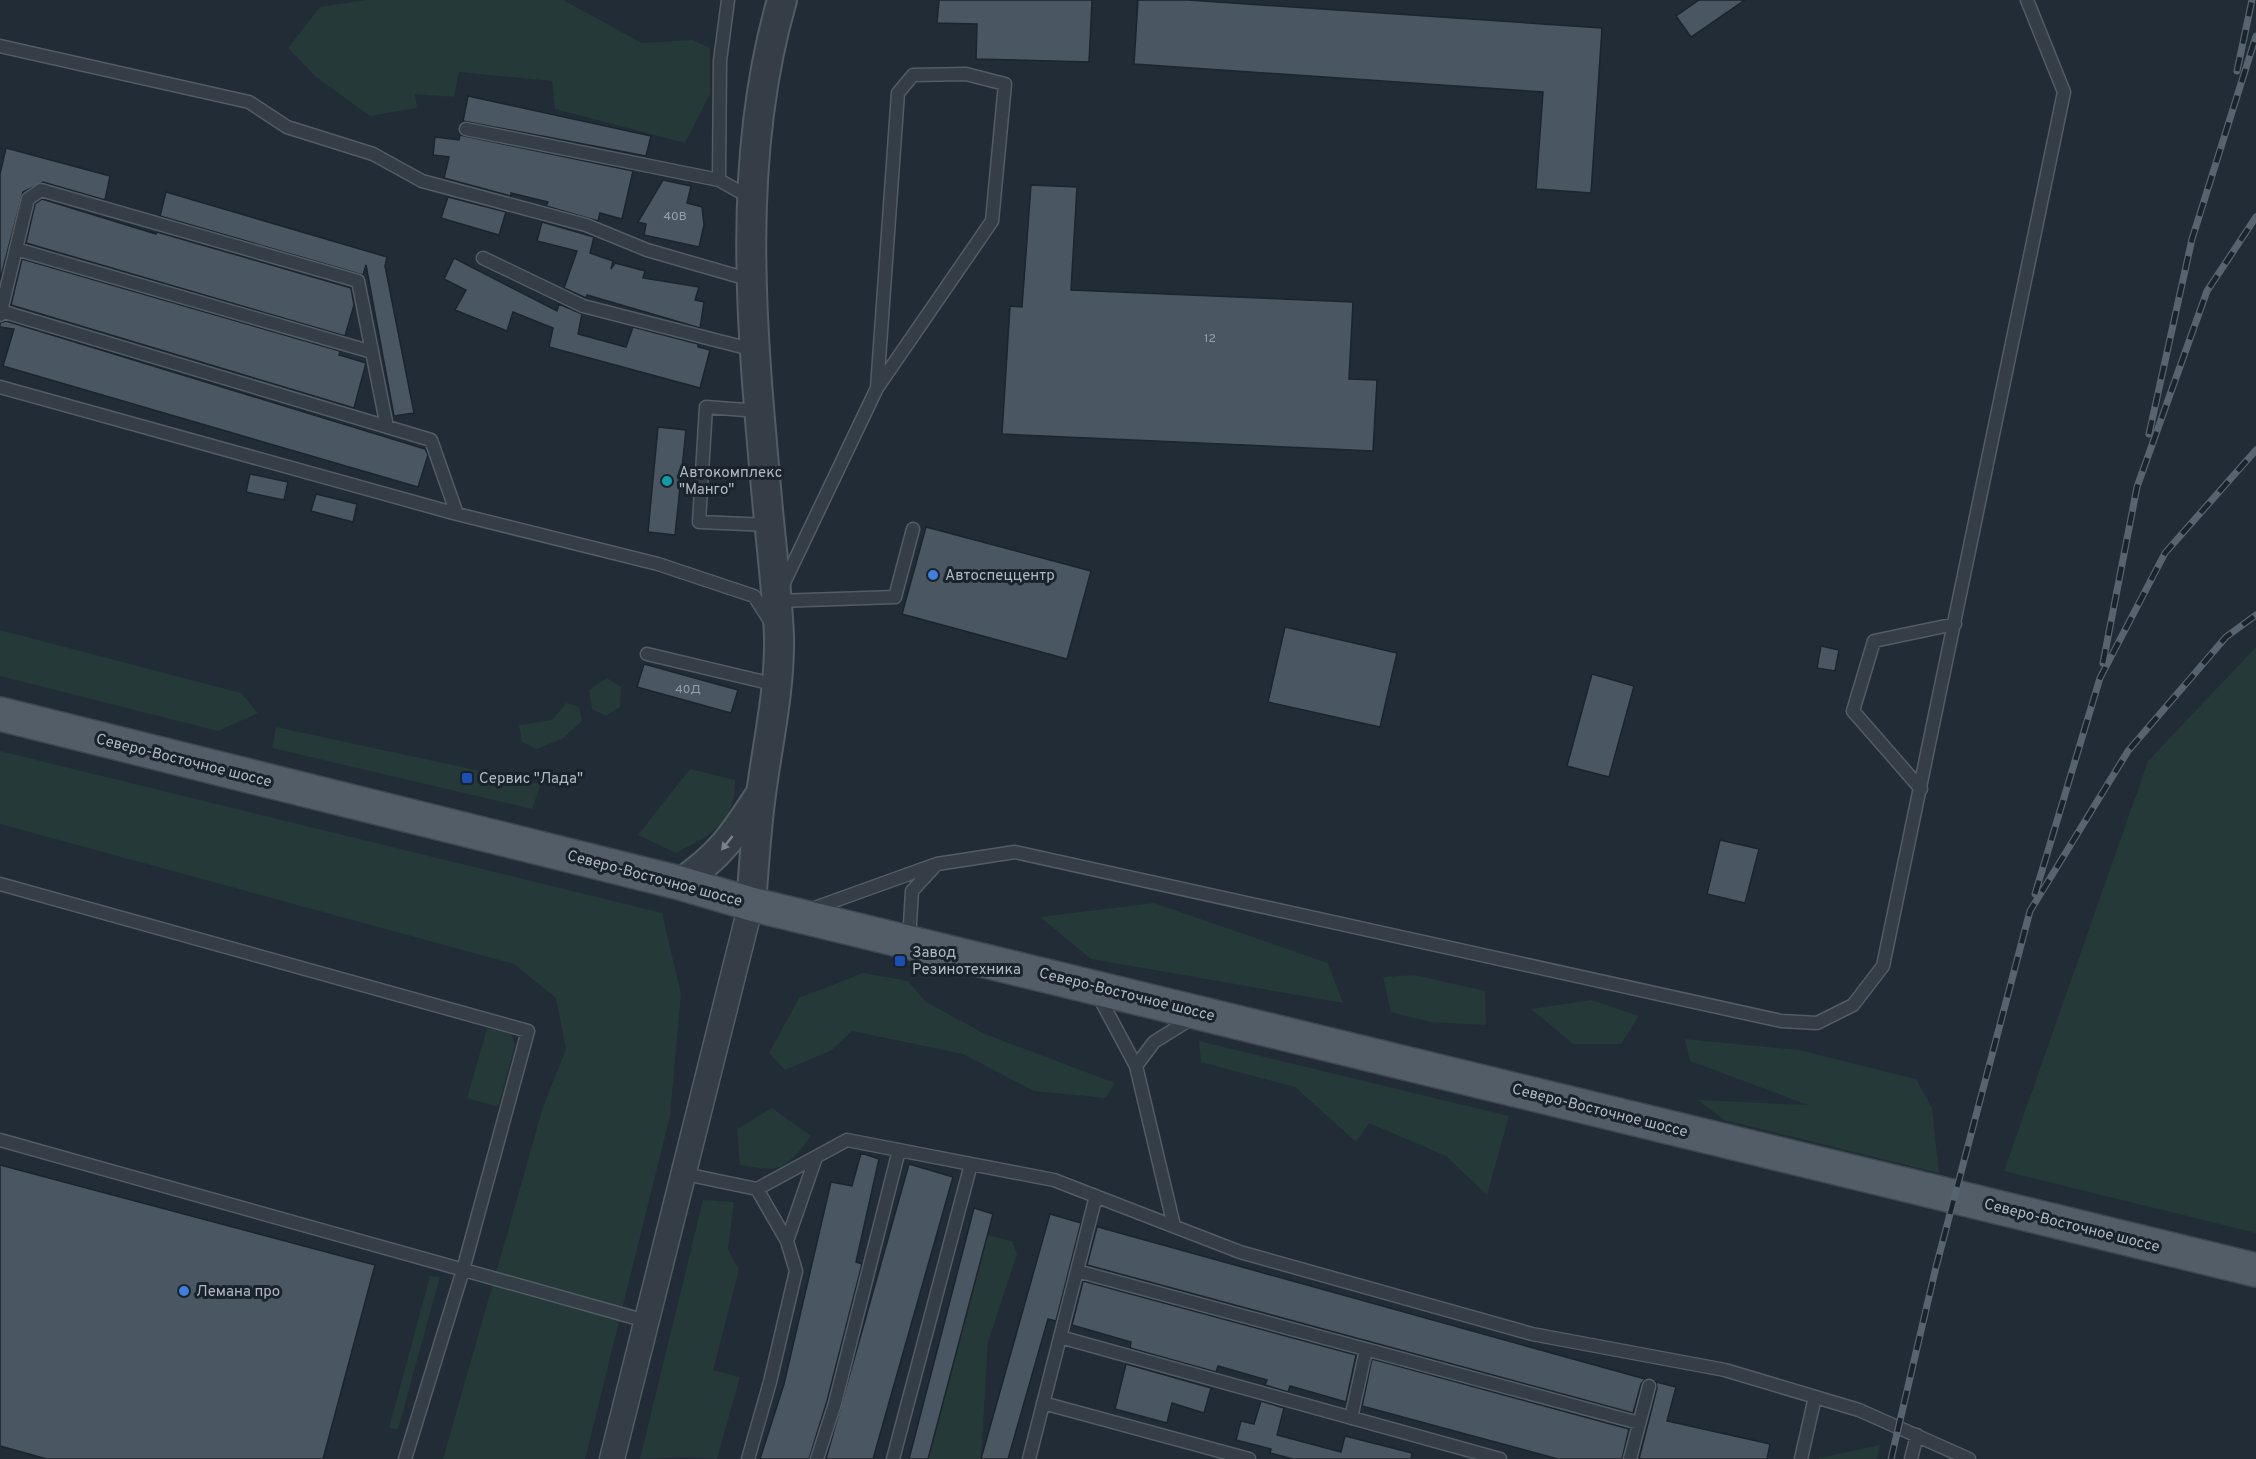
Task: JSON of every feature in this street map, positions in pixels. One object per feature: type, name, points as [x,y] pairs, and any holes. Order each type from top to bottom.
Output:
[{"type":"main road","name":"Северо-Восточное шоссе","points":[[0,714],[680,883],[751,903],[2256,1270]]},
{"type":"street","points":[[612,1459],[751,903],[760,795],[772,732],[777,685],[778,635],[754,350],[751,280],[752,199],[757,122],[771,39],[782,0]]},
{"type":"street","points":[[680,883],[704,867],[726,846],[760,795]]},
{"type":"lane","points":[[719,180],[720,61],[728,0]]},
{"type":"lane","points":[[798,914],[938,864],[1015,852],[1781,1021],[1817,1023],[1853,1005],[1883,966],[2064,92],[2027,0]]},
{"type":"lane","points":[[0,46],[249,102],[287,127],[373,154],[422,181],[586,225],[647,250],[751,280]]},
{"type":"lane","points":[[877,388],[898,93],[913,75],[966,74],[1005,84],[992,221],[877,388],[775,602],[895,597],[913,529]]},
{"type":"lane","points":[[466,129],[719,180],[752,199]]},
{"type":"lane","points":[[387,427],[358,281],[41,190],[28,199],[0,313],[431,440],[457,514]]},
{"type":"lane","points":[[16,249],[372,352]]},
{"type":"lane","points":[[483,258],[583,306],[754,350]]},
{"type":"lane","points":[[0,387],[457,514],[658,564],[754,596],[778,635]]},
{"type":"lane","points":[[759,411],[706,407],[699,522],[769,525]]},
{"type":"lane","points":[[1921,789],[1853,711],[1874,641],[1955,624]]},
{"type":"lane","points":[[647,654],[777,685]]},
{"type":"lane","points":[[909,941],[912,891],[938,864]]},
{"type":"lane","points":[[0,884],[528,1031],[463,1270],[405,1459]]},
{"type":"lane","points":[[1094,986],[1136,1066],[1174,1226]]},
{"type":"lane","points":[[1136,1066],[1155,1042],[1202,1012]]},
{"type":"lane","points":[[0,1140],[646,1321]]},
{"type":"lane","points":[[685,1174],[757,1189],[847,1140],[1054,1179],[1240,1252],[1532,1334],[1725,1370],[1859,1410],[1964,1457],[1979,1459]]},
{"type":"lane","points":[[817,1459],[835,1403],[899,1150]]},
{"type":"lane","points":[[787,1241],[816,1157]]},
{"type":"lane","points":[[893,1459],[971,1164]]},
{"type":"lane","points":[[748,1459],[770,1382],[796,1270],[787,1241],[757,1189]]},
{"type":"lane","points":[[1029,1459],[1096,1196]]},
{"type":"lane","points":[[1077,1271],[1639,1423]]},
{"type":"lane","points":[[1060,1337],[1500,1459]]},
{"type":"lane","points":[[1351,1418],[1366,1350]]},
{"type":"lane","points":[[1630,1459],[1649,1386]]},
{"type":"lane","points":[[1801,1459],[1815,1397]]},
{"type":"lane","points":[[1043,1403],[1249,1459]]},
{"type":"lane","points":[[1911,1459],[1917,1435]]},
{"type":"green space","points":[[366,0],[563,0],[642,43],[693,40],[710,48],[710,94],[685,143],[555,109],[552,81],[459,72],[454,97],[415,94],[417,108],[370,116],[316,77],[288,48],[320,7]]},
{"type":"green space","points":[[0,630],[241,693],[258,713],[218,731],[0,676]]},
{"type":"green space","points":[[2256,647],[2256,1233],[2004,1171],[2148,761]]},
{"type":"green space","points":[[607,678],[621,687],[620,707],[606,716],[592,709],[589,690]]},
{"type":"green space","points":[[566,703],[579,707],[582,721],[562,739],[537,749],[522,742],[519,725],[552,720]]},
{"type":"green space","points":[[276,727],[541,784],[532,809],[272,748]]},
{"type":"green space","points":[[0,751],[662,913],[681,994],[670,1116],[585,1459],[443,1459],[543,1107],[566,1049],[556,998],[514,964],[0,824]]},
{"type":"green space","points":[[690,769],[735,780],[734,794],[731,807],[719,826],[710,834],[676,853],[638,835]]},
{"type":"green space","points":[[1154,903],[1328,963],[1343,1003],[1091,959],[1040,917]]},
{"type":"green space","points":[[863,973],[908,981],[926,1002],[985,1034],[1115,1083],[1106,1098],[1034,1091],[963,1054],[852,1031],[832,1050],[785,1070],[769,1053],[799,998]]},
{"type":"green space","points":[[1415,975],[1485,991],[1486,1025],[1430,1022],[1391,1012],[1383,977]]},
{"type":"green space","points":[[1592,1000],[1639,1016],[1621,1044],[1573,1044],[1531,1009]]},
{"type":"green space","points":[[487,1028],[511,1034],[515,1045],[498,1107],[467,1098]]},
{"type":"green space","points":[[1685,1039],[1799,1050],[1916,1079],[1932,1108],[1939,1173],[1724,1120],[1698,1100],[1808,1105],[1690,1061]]},
{"type":"green space","points":[[1199,1041],[1509,1116],[1487,1195],[1446,1156],[1369,1123],[1356,1142],[1295,1087],[1201,1062]]},
{"type":"green space","points":[[772,1108],[811,1136],[795,1156],[782,1166],[765,1169],[740,1165],[737,1129]]},
{"type":"green space","points":[[703,1200],[734,1202],[728,1249],[739,1270],[713,1370],[740,1377],[717,1459],[685,1457],[640,1459]]},
{"type":"green space","points":[[987,1235],[1012,1241],[1017,1254],[988,1342],[981,1459],[928,1459]]},
{"type":"green space","points":[[430,1276],[440,1277],[398,1429],[389,1428]]},
{"type":"green space","points":[[1880,1445],[1877,1459],[1819,1459],[1819,1458]]},
{"type":"building","points":[[939,0],[1092,0],[1089,62],[976,59],[977,24],[937,23]]},
{"type":"building","points":[[1138,0],[1188,0],[1602,28],[1591,193],[1536,189],[1543,92],[1134,64]]},
{"type":"building","points":[[1699,0],[1745,0],[1691,37],[1676,16]]},
{"type":"building","points":[[468,96],[651,136],[646,156],[463,121]]},
{"type":"building","points":[[460,135],[633,171],[622,219],[600,213],[598,221],[546,206],[548,202],[511,193],[511,196],[444,178],[449,157],[433,155],[435,137],[459,140]]},
{"type":"building","points":[[6,148],[110,176],[105,200],[43,182],[23,192],[0,280],[0,174]]},
{"type":"building","points":[[663,180],[691,186],[687,203],[702,207],[704,225],[699,247],[644,235],[646,224],[638,222]]},
{"type":"building","points":[[1031,185],[1077,187],[1071,290],[1353,302],[1349,379],[1377,380],[1373,451],[1002,434],[1010,306],[1022,307]]},
{"type":"building","points":[[166,192],[387,257],[385,266],[414,413],[394,416],[366,265],[363,275],[160,216]]},
{"type":"building","points":[[448,197],[506,212],[499,235],[441,218]]},
{"type":"building","points":[[42,199],[156,234],[157,232],[351,288],[354,305],[345,336],[26,243],[35,204]]},
{"type":"building","points":[[542,222],[594,237],[590,253],[613,261],[611,269],[615,263],[645,271],[643,278],[699,287],[695,300],[704,302],[700,328],[587,295],[586,298],[564,288],[577,251],[537,241]]},
{"type":"building","points":[[454,258],[557,311],[559,304],[582,314],[578,334],[626,347],[633,327],[698,344],[698,347],[710,350],[700,388],[549,347],[553,328],[513,312],[507,331],[455,310],[466,290],[444,279]]},
{"type":"building","points":[[22,259],[340,351],[339,355],[366,363],[354,408],[11,305]]},
{"type":"building","points":[[6,321],[425,449],[428,455],[418,487],[3,366],[14,329],[0,327],[0,323]]},
{"type":"building","name":"Автокомплекс \"Манго\"","points":[[658,427],[686,430],[675,535],[648,532]]},
{"type":"building","points":[[250,474],[288,482],[284,500],[246,492]]},
{"type":"building","points":[[316,494],[357,504],[353,522],[311,511]]},
{"type":"building","points":[[926,527],[1091,571],[1067,659],[902,614]]},
{"type":"building","points":[[1285,627],[1397,653],[1380,727],[1268,702]]},
{"type":"building","points":[[1821,646],[1839,650],[1835,671],[1817,668]]},
{"type":"building","points":[[644,664],[738,690],[731,713],[637,687]]},
{"type":"building","points":[[1592,674],[1634,686],[1609,777],[1567,766]]},
{"type":"building","points":[[1720,840],[1759,849],[1745,903],[1707,894]]},
{"type":"building","points":[[861,1153],[879,1159],[856,1262],[862,1264],[827,1401],[809,1459],[760,1459],[784,1384],[831,1182],[852,1186]]},
{"type":"building","points":[[909,1164],[953,1177],[873,1459],[826,1459]]},
{"type":"building","name":"Лемана про","points":[[0,1165],[375,1265],[323,1459],[47,1459],[0,1446]]},
{"type":"building","points":[[974,1208],[993,1214],[928,1459],[909,1459]]},
{"type":"building","points":[[1050,1214],[1081,1223],[1056,1321],[1048,1319],[1008,1459],[981,1459]]},
{"type":"building","points":[[1097,1227],[1645,1379],[1641,1384],[1633,1413],[1087,1265]]},
{"type":"building","points":[[1083,1281],[1356,1355],[1346,1402],[1290,1386],[1288,1392],[1265,1385],[1267,1380],[1218,1366],[1216,1372],[1130,1348],[1131,1342],[1072,1325]]},
{"type":"building","points":[[1372,1359],[1629,1429],[1622,1459],[1558,1459],[1362,1406]]},
{"type":"building","points":[[1126,1364],[1211,1388],[1204,1413],[1172,1403],[1167,1423],[1115,1409]]},
{"type":"building","points":[[1656,1382],[1676,1387],[1667,1421],[1770,1444],[1767,1459],[1639,1459],[1657,1388]]},
{"type":"building","points":[[1261,1401],[1284,1408],[1277,1435],[1341,1452],[1345,1436],[1412,1453],[1411,1459],[1293,1459],[1270,1453],[1271,1449],[1236,1440],[1241,1421],[1254,1424]]},
{"type":"railway","points":[[2237,71],[2252,0]]},
{"type":"railway","points":[[2149,434],[2192,239],[2256,36]]},
{"type":"railway","points":[[2103,663],[2137,487],[2207,291],[2256,217]]},
{"type":"railway","points":[[2035,894],[2100,678],[2165,553],[2256,450]]},
{"type":"railway","points":[[1891,1459],[1936,1267],[2030,911],[2128,751],[2226,637],[2256,615]]},
{"type":"place","name":"Автокомплекс \"Манго\"","points":[[667,481]]},
{"type":"place","name":"Автоспеццентр","points":[[933,575]]},
{"type":"place","name":"Сервис \"Лада\"","points":[[467,778]]},
{"type":"place","name":"Завод Резинотехника","points":[[900,961]]},
{"type":"place","name":"Лемана про","points":[[184,1291]]}]
